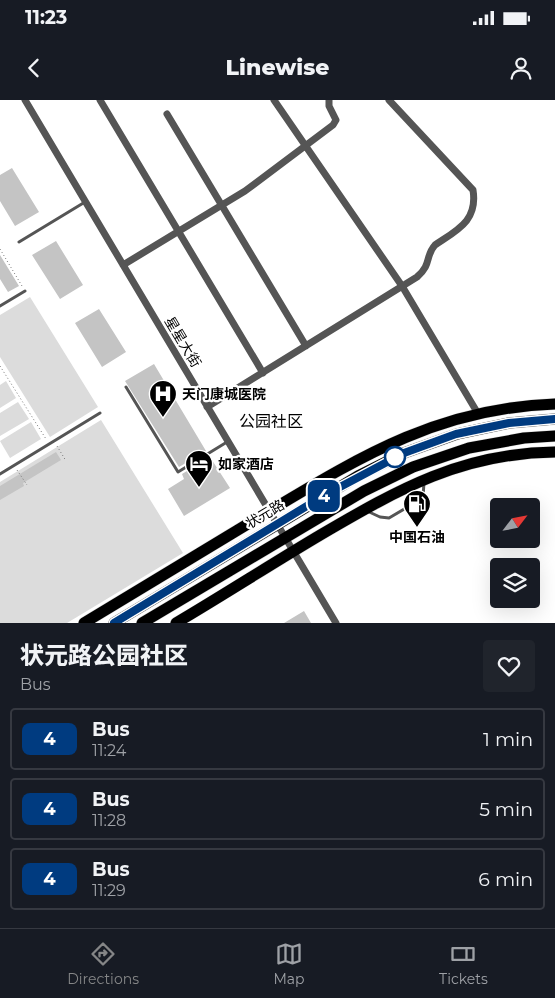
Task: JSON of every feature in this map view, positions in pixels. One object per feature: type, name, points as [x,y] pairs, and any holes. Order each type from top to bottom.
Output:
[{"type":"highway","points":[[84,623],[355,460],[410,434],[477,412],[513,406],[555,404]]},
{"type":"highway","name":"状元路","points":[[114,623],[277,524],[393,458],[456,434],[509,423],[555,419]]},
{"type":"highway","points":[[393,458],[410,434]]},
{"type":"highway","points":[[142,623],[346,502],[421,464],[470,448],[515,440],[555,436]]},
{"type":"highway","points":[[176,623],[365,509],[424,479],[490,459],[555,452]]},
{"type":"highway","points":[[421,464],[424,479]]},
{"type":"highway","points":[[346,502],[365,509]]},
{"type":"street","name":"星星大街","points":[[25,100],[336,623]]},
{"type":"street","points":[[100,100],[263,372]]},
{"type":"street","points":[[274,100],[402,286],[477,412]]},
{"type":"street","points":[[123,266],[245,191],[333,125],[336,120],[329,106],[329,100]]},
{"type":"street","points":[[207,407],[402,286],[427,267],[431,249],[435,245],[468,221],[474,197],[473,190],[389,100]]},
{"type":"street","points":[[167,114],[306,346]]},
{"type":"lane","points":[[19,242],[85,201]]},
{"type":"lane","points":[[0,306],[25,291]]},
{"type":"lane","points":[[126,387],[178,472],[227,441]]},
{"type":"lane","points":[[0,474],[100,413]]},
{"type":"lane","points":[[365,509],[384,518],[394,516],[423,498],[424,479]]},
{"type":"path","points":[[0,250],[25,291]]},
{"type":"path","points":[[0,366],[49,444]]},
{"type":"path","points":[[54,441],[66,461]]},
{"type":"path","points":[[14,465],[26,485]]},
{"type":"shaded area","points":[[30,297],[98,407],[50,437],[0,357],[0,315]]},
{"type":"shaded area","points":[[6,381],[16,398],[0,408],[0,385]]},
{"type":"shaded area","points":[[18,402],[29,419],[0,436],[0,413]]},
{"type":"shaded area","points":[[101,420],[183,553],[67,623],[0,623],[0,482]]},
{"type":"shaded area","points":[[31,422],[41,439],[10,458],[0,441]]},
{"type":"building","points":[[12,168],[39,212],[15,226],[0,201],[0,175]]},
{"type":"building","points":[[56,241],[83,285],[60,299],[32,255]]},
{"type":"building","points":[[0,255],[19,286],[8,292],[0,279]]},
{"type":"building","points":[[99,309],[126,352],[102,367],[75,323]]},
{"type":"building","points":[[154,364],[206,451],[179,467],[125,381]]},
{"type":"building","points":[[56,452],[61,460],[23,483],[24,486],[0,500],[0,486]]},
{"type":"building","name":"如家酒店","points":[[210,457],[230,488],[184,516],[168,489],[184,479],[182,474]]},
{"type":"building","points":[[304,611],[311,623],[284,623]]},
{"type":"bus line","name":"4","points":[[114,623],[325,495],[404,453],[434,441],[482,428],[509,423],[555,419]]},
{"type":"place","name":"天门康城医院","points":[[163,418]]},
{"type":"place","name":"如家酒店","points":[[199,488]]},
{"type":"place","name":"中国石油","points":[[417,528]]},
{"type":"district","name":"公园社区","points":[[271,421]]}]
